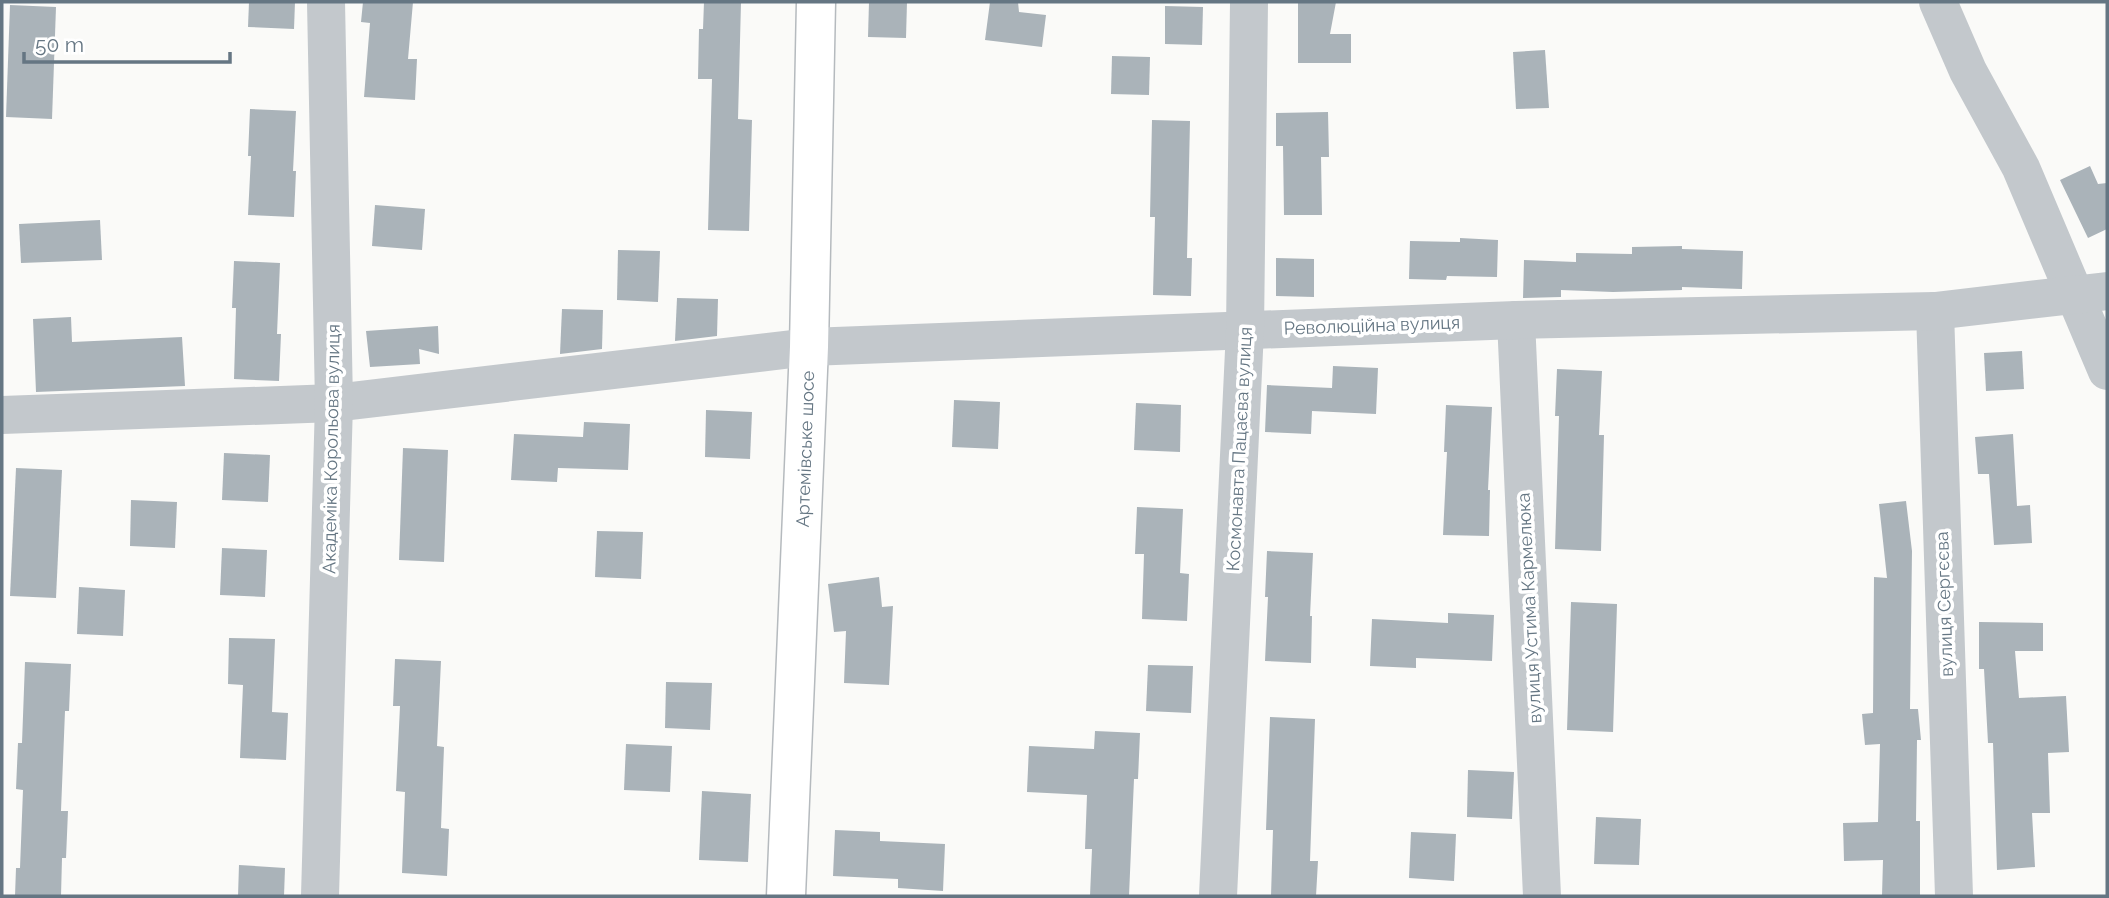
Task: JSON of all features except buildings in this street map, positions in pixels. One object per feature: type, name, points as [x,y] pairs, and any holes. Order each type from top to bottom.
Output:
[{"type":"main road","name":"Артемівське шосе","points":[[786,896],[809,347],[816,2]]},
{"type":"street","name":"Академіка Корольова вулиця","points":[[320,896],[334,403],[327,2]]},
{"type":"street","name":"Космонавта Пацаєва вулиця","points":[[1218,896],[1245,330],[1249,2]]},
{"type":"street","points":[[1938,2],[1968,71],[2091,293],[2107,371]]},
{"type":"street","name":"Революційна вулиця","points":[[2,415],[334,403],[809,347],[1516,320],[1935,312],[2091,293]]},
{"type":"street","name":"вулиця Сергєєва","points":[[1935,312],[1954,896]]},
{"type":"street","name":"вулиця Устима Кармелюка","points":[[1516,320],[1542,896]]}]
